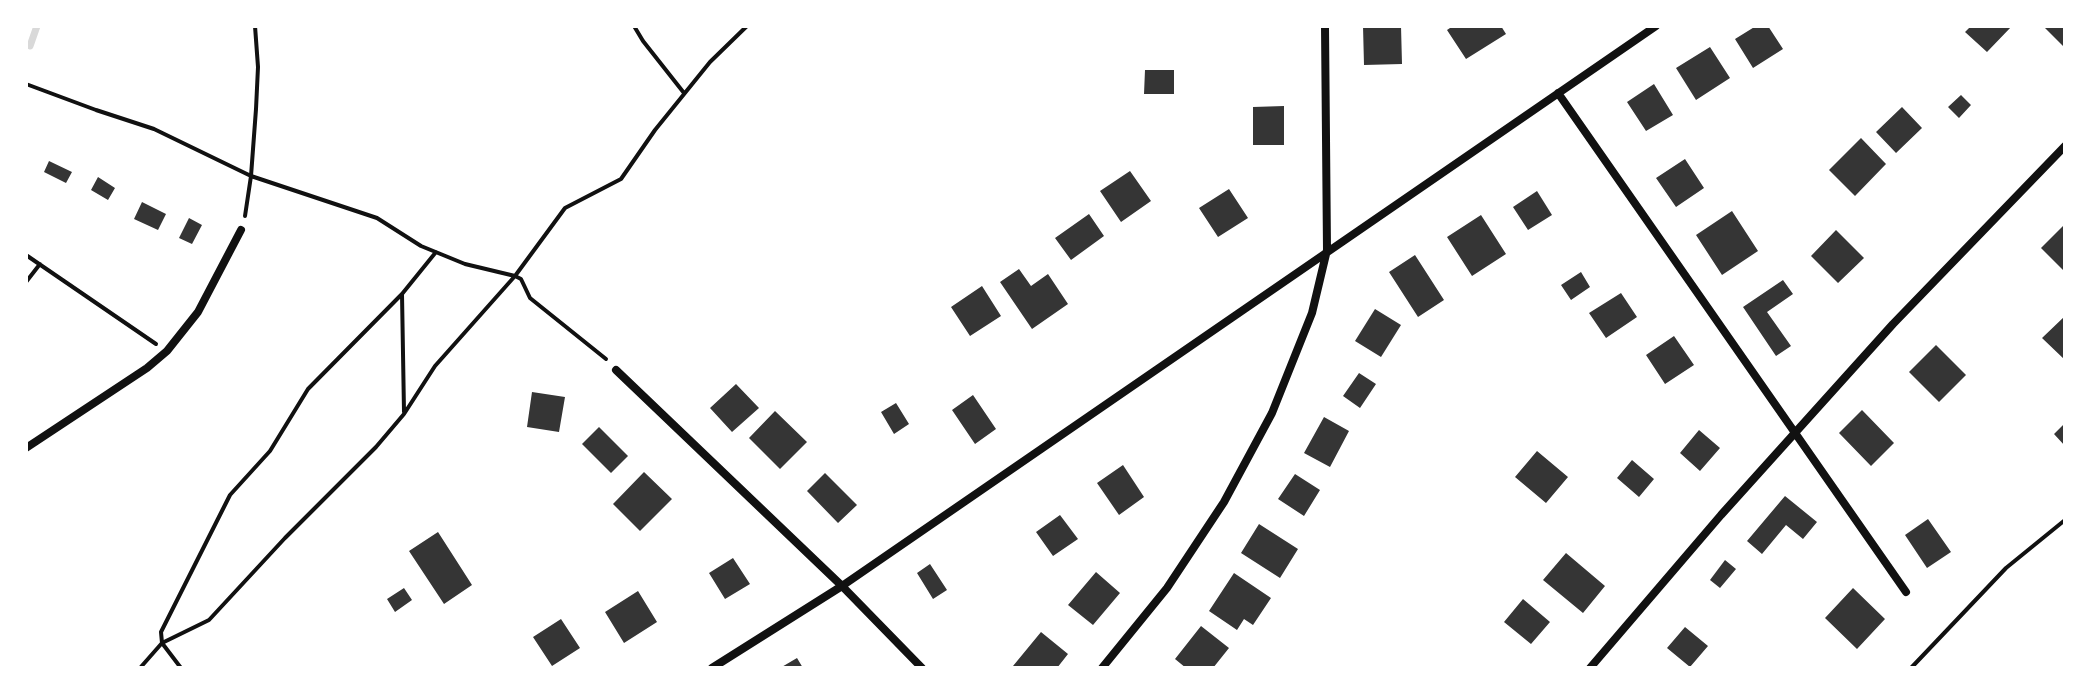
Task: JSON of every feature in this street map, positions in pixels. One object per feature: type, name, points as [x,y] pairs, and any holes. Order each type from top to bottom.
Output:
[{"type":"street","points":[[1102,668],[1184,563],[1243,470],[1272,413],[1315,303],[1327,250],[1325,26]]},
{"type":"street","points":[[712,668],[842,586],[1656,26]]},
{"type":"street","points":[[1558,93],[1906,592]]},
{"type":"street","points":[[1590,668],[1721,515],[1893,324],[2065,146]]},
{"type":"street","points":[[26,448],[147,368],[167,351],[198,312],[241,230]]},
{"type":"street","points":[[616,370],[842,586],[922,668]]},
{"type":"path","points":[[241,230],[251,176],[258,67],[255,26]]},
{"type":"path","points":[[634,26],[684,93]]},
{"type":"path","points":[[140,668],[162,643],[209,620],[376,447],[404,414],[435,366],[515,276],[565,208],[621,179],[684,93],[747,26]]},
{"type":"path","points":[[26,84],[154,129],[251,176],[377,218],[421,246],[465,264],[515,276],[521,279],[530,298],[607,361]]},
{"type":"path","points":[[181,668],[162,643],[161,632],[230,495],[270,451],[308,389],[402,294],[436,252]]},
{"type":"path","points":[[26,255],[167,351]]},
{"type":"path","points":[[26,282],[40,264]]},
{"type":"path","points":[[402,294],[404,414]]},
{"type":"path","points":[[1911,668],[2006,568],[2065,520]]},
{"type":"building","points":[[1363,26],[1401,26],[1402,64],[1364,65]]},
{"type":"building","points":[[1453,26],[1501,26],[1506,34],[1466,59],[1447,30]]},
{"type":"building","points":[[1756,26],[1768,26],[1783,49],[1753,68],[1735,39]]},
{"type":"building","points":[[1971,26],[2012,26],[1987,52],[1965,32]]},
{"type":"building","points":[[2043,26],[2065,26],[2065,48]]},
{"type":"building","points":[[1710,47],[1730,78],[1696,100],[1676,68]]},
{"type":"building","points":[[1145,70],[1174,70],[1174,94],[1144,94]]},
{"type":"building","points":[[1654,84],[1673,115],[1646,131],[1627,102]]},
{"type":"building","points":[[1961,95],[1971,105],[1959,118],[1948,107]]},
{"type":"building","points":[[1284,106],[1284,145],[1253,145],[1253,107]]},
{"type":"building","points":[[1902,107],[1922,128],[1896,153],[1876,132]]},
{"type":"building","points":[[1861,138],[1886,164],[1855,196],[1829,170]]},
{"type":"building","points":[[1685,159],[1704,188],[1676,207],[1656,178]]},
{"type":"building","points":[[49,161],[72,172],[66,183],[44,172]]},
{"type":"building","points":[[1130,171],[1151,201],[1121,222],[1100,191]]},
{"type":"building","points":[[98,177],[115,188],[108,200],[91,190]]},
{"type":"building","points":[[1229,189],[1248,218],[1218,237],[1199,208]]},
{"type":"building","points":[[1537,191],[1552,215],[1528,230],[1513,207]]},
{"type":"building","points":[[142,202],[166,214],[158,230],[134,219]]},
{"type":"building","points":[[1732,211],[1758,251],[1722,275],[1696,235]]},
{"type":"building","points":[[1089,214],[1104,236],[1071,260],[1055,238]]},
{"type":"building","points":[[1481,215],[1506,254],[1472,276],[1447,237]]},
{"type":"building","points":[[189,218],[202,225],[192,244],[179,238]]},
{"type":"building","points":[[2065,224],[2065,272],[2041,248]]},
{"type":"building","points":[[1836,230],[1864,258],[1838,283],[1811,256]]},
{"type":"building","points":[[1415,255],[1444,300],[1418,317],[1389,272]]},
{"type":"building","points":[[1019,269],[1031,286],[1048,274],[1068,304],[1032,329],[1000,282]]},
{"type":"building","points":[[1581,272],[1590,287],[1571,300],[1561,285]]},
{"type":"building","points":[[1783,280],[1793,294],[1767,312],[1791,346],[1776,356],[1743,307]]},
{"type":"building","points":[[982,286],[1001,316],[970,336],[951,307]]},
{"type":"building","points":[[1621,293],[1637,317],[1606,338],[1589,313]]},
{"type":"building","points":[[1375,309],[1401,325],[1381,357],[1355,341]]},
{"type":"building","points":[[2065,316],[2065,360],[2042,338]]},
{"type":"building","points":[[1674,336],[1694,365],[1665,384],[1646,355]]},
{"type":"building","points":[[1936,345],[1966,375],[1939,402],[1909,372]]},
{"type":"building","points":[[1359,373],[1376,384],[1360,408],[1343,396]]},
{"type":"building","points":[[736,384],[759,408],[732,432],[710,408]]},
{"type":"building","points":[[532,392],[565,397],[559,432],[527,427]]},
{"type":"building","points":[[973,395],[996,429],[975,444],[952,410]]},
{"type":"building","points":[[896,403],[909,424],[894,434],[881,412]]},
{"type":"building","points":[[1862,410],[1894,443],[1871,466],[1839,433]]},
{"type":"building","points":[[775,411],[807,442],[780,469],[749,438]]},
{"type":"building","points":[[1324,417],[1349,431],[1330,467],[1304,453]]},
{"type":"building","points":[[2065,423],[2065,446],[2054,434]]},
{"type":"building","points":[[599,427],[628,456],[611,473],[582,444]]},
{"type":"building","points":[[1699,430],[1720,448],[1700,471],[1680,453]]},
{"type":"building","points":[[1537,451],[1568,477],[1546,503],[1515,477]]},
{"type":"building","points":[[1632,460],[1654,479],[1639,497],[1617,478]]},
{"type":"building","points":[[1123,465],[1144,497],[1119,515],[1097,483]]},
{"type":"building","points":[[644,472],[672,499],[640,531],[613,504]]},
{"type":"building","points":[[825,473],[857,505],[838,523],[807,491]]},
{"type":"building","points":[[1295,474],[1320,490],[1304,516],[1278,499]]},
{"type":"building","points":[[1785,496],[1817,522],[1803,539],[1786,525],[1762,554],[1747,541]]},
{"type":"building","points":[[1060,515],[1078,539],[1053,556],[1036,532]]},
{"type":"building","points":[[1928,519],[1951,552],[1927,568],[1905,535]]},
{"type":"building","points":[[1259,524],[1298,549],[1280,578],[1241,553]]},
{"type":"building","points":[[438,532],[472,585],[444,604],[409,551]]},
{"type":"building","points":[[1566,553],[1605,586],[1583,613],[1543,580]]},
{"type":"building","points":[[733,558],[750,584],[725,599],[709,573]]},
{"type":"building","points":[[1725,560],[1736,569],[1720,588],[1710,580]]},
{"type":"building","points":[[930,564],[947,590],[933,599],[917,573]]},
{"type":"building","points":[[1096,572],[1120,593],[1093,625],[1068,605]]},
{"type":"building","points":[[1234,573],[1271,598],[1253,625],[1244,619],[1237,630],[1209,611]]},
{"type":"building","points":[[404,588],[412,600],[395,612],[387,599]]},
{"type":"building","points":[[1853,588],[1885,619],[1857,649],[1825,618]]},
{"type":"building","points":[[638,591],[657,622],[624,643],[605,612]]},
{"type":"building","points":[[1523,599],[1550,622],[1531,644],[1504,622]]},
{"type":"building","points":[[561,619],[580,648],[552,666],[533,637]]},
{"type":"building","points":[[1201,626],[1229,648],[1213,668],[1186,668],[1175,659]]},
{"type":"building","points":[[1685,627],[1708,646],[1690,667],[1667,648]]},
{"type":"building","points":[[1041,632],[1068,654],[1057,668],[1015,668],[1013,666]]},
{"type":"building","points":[[797,658],[803,668],[780,668]]},
{"type":"waterway","points":[[30,46],[37,26]]}]
